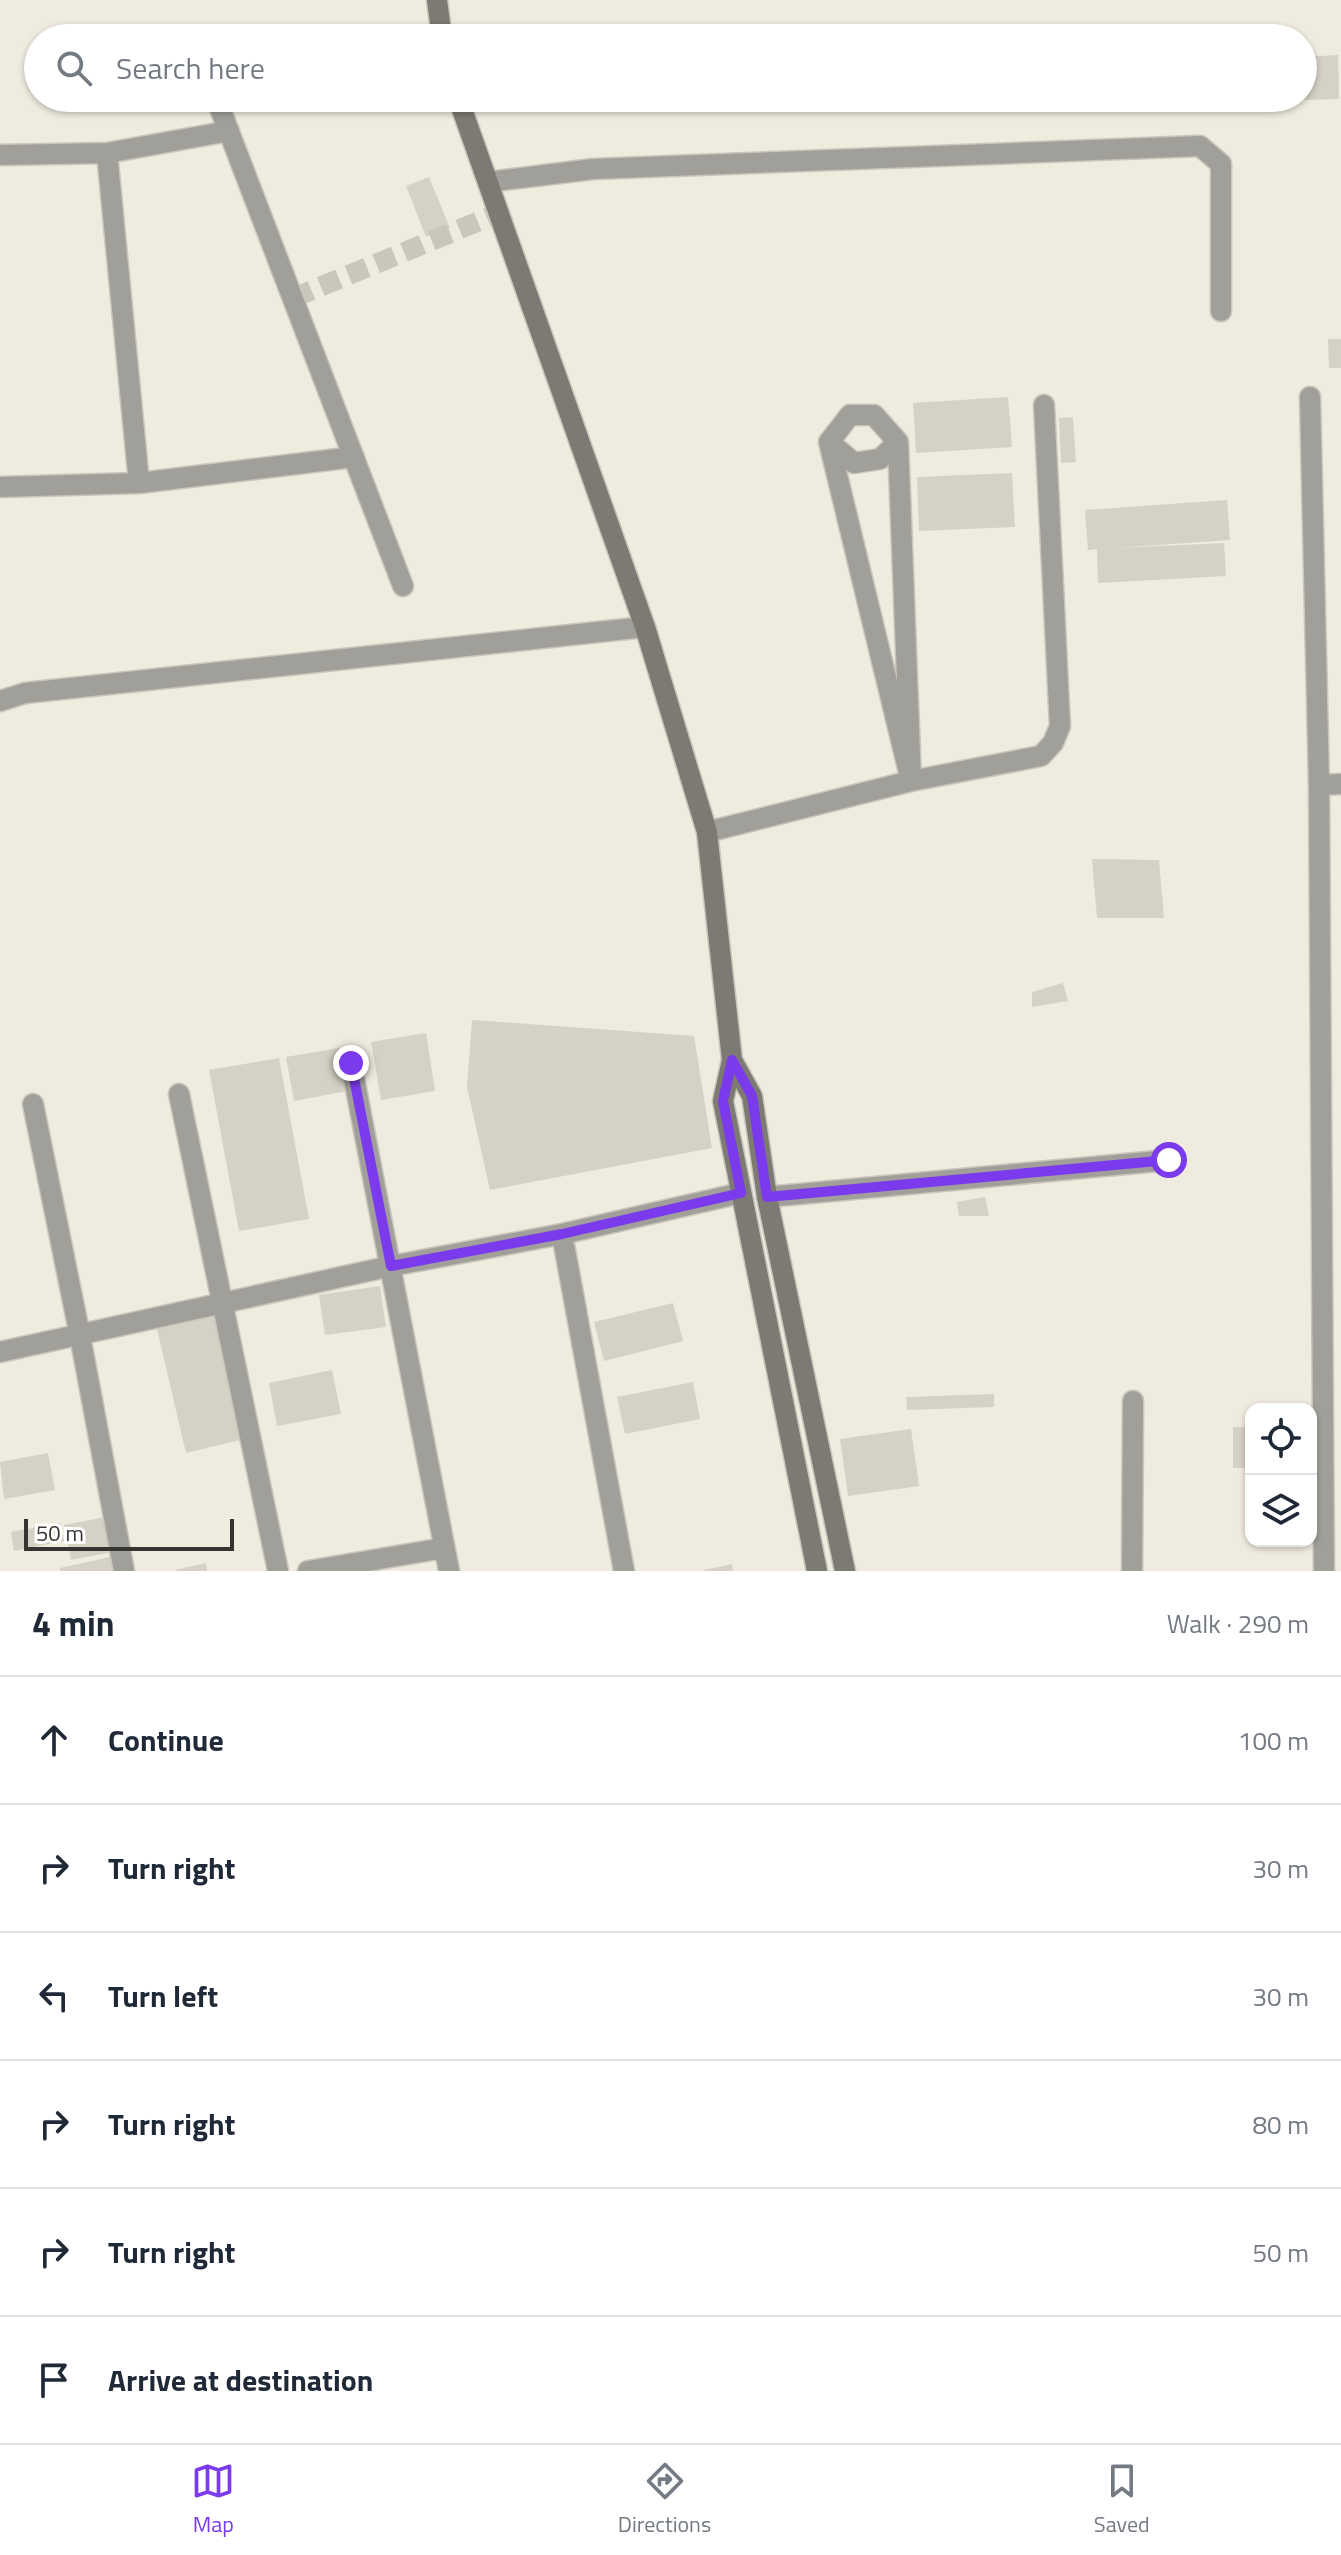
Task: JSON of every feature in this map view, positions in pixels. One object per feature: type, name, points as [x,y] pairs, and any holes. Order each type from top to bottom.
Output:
[{"type":"street","points":[[437,0],[440,24]]},
{"type":"street","points":[[222,112],[403,586]]},
{"type":"street","points":[[463,112],[645,627],[707,832],[732,1060],[723,1101],[817,1571]]},
{"type":"street","points":[[0,155],[107,153],[229,131]]},
{"type":"street","points":[[488,182],[593,169],[1200,146],[1221,164],[1221,311]]},
{"type":"street","points":[[107,153],[139,483]]},
{"type":"street","points":[[1310,397],[1319,785],[1324,1571]]},
{"type":"street","points":[[707,832],[911,781],[1041,756],[1053,743],[1060,726],[1044,405]]},
{"type":"street","points":[[829,442],[850,415],[874,415],[898,442],[911,781]]},
{"type":"street","points":[[829,442],[911,781]]},
{"type":"street","points":[[829,442],[854,463],[880,459],[898,442]]},
{"type":"street","points":[[0,487],[139,483],[354,457]]},
{"type":"street","points":[[0,701],[25,693],[645,627]]},
{"type":"street","points":[[1319,785],[1341,784]]},
{"type":"street","points":[[732,1060],[752,1096],[767,1197],[845,1571]]},
{"type":"street","points":[[351,1063],[449,1571]]},
{"type":"street","points":[[179,1094],[278,1571]]},
{"type":"street","points":[[33,1104],[124,1571]]},
{"type":"street","points":[[767,1197],[1169,1160]]},
{"type":"street","points":[[0,1352],[391,1266],[562,1234],[741,1193]]},
{"type":"street","points":[[562,1234],[624,1571]]},
{"type":"street","points":[[1132,1571],[1133,1401]]},
{"type":"street","points":[[308,1571],[444,1548]]},
{"type":"building","points":[[1338,55],[1339,99],[1317,100],[1317,56]]},
{"type":"building","points":[[429,177],[450,228],[426,237],[406,186]]},
{"type":"building","points":[[1328,339],[1341,339],[1341,368],[1329,368]]},
{"type":"building","points":[[1008,397],[1012,447],[916,453],[913,403]]},
{"type":"building","points":[[1073,417],[1076,462],[1061,463],[1059,418]]},
{"type":"building","points":[[1012,473],[1015,527],[919,531],[917,477]]},
{"type":"building","points":[[1227,500],[1230,540],[1115,548],[1224,543],[1226,576],[1098,583],[1097,549],[1088,550],[1085,510]]},
{"type":"building","points":[[1092,859],[1159,860],[1164,918],[1097,918]]},
{"type":"building","points":[[1063,983],[1068,1001],[1032,1007],[1032,992]]},
{"type":"building","points":[[472,1020],[694,1036],[712,1148],[490,1190],[467,1087]]},
{"type":"building","points":[[426,1033],[435,1091],[381,1100],[371,1042]]},
{"type":"building","points":[[339,1048],[347,1091],[294,1101],[286,1057]]},
{"type":"building","points":[[279,1058],[309,1219],[239,1231],[209,1070]]},
{"type":"building","points":[[985,1197],[989,1216],[959,1216],[957,1202]]},
{"type":"building","points":[[380,1286],[386,1327],[325,1335],[319,1295]]},
{"type":"building","points":[[673,1303],[683,1341],[604,1361],[594,1322]]},
{"type":"building","points":[[219,1315],[248,1438],[186,1453],[157,1329]]},
{"type":"building","points":[[332,1370],[341,1414],[277,1426],[269,1383]]},
{"type":"building","points":[[693,1382],[700,1419],[625,1434],[617,1397]]},
{"type":"building","points":[[994,1394],[994,1407],[907,1410],[906,1397]]},
{"type":"building","points":[[1233,1427],[1245,1427],[1245,1468],[1233,1468]]},
{"type":"building","points":[[911,1429],[919,1486],[848,1496],[840,1439]]},
{"type":"building","points":[[48,1453],[55,1490],[4,1499],[0,1462]]},
{"type":"building","points":[[111,1516],[118,1551],[71,1560],[64,1525]]},
{"type":"building","points":[[60,1523],[64,1541],[14,1551],[11,1532]]},
{"type":"building","points":[[119,1555],[122,1571],[60,1571],[60,1568]]},
{"type":"building","points":[[206,1563],[207,1571],[175,1571],[175,1570]]},
{"type":"building","points":[[732,1564],[733,1571],[704,1571],[704,1570]]},
{"type":"tunnel","points":[[293,298],[499,213]]},
{"type":"route","points":[[351,1063],[391,1266],[562,1234],[741,1193],[723,1101],[732,1060],[752,1096],[767,1197],[1169,1160]]}]
